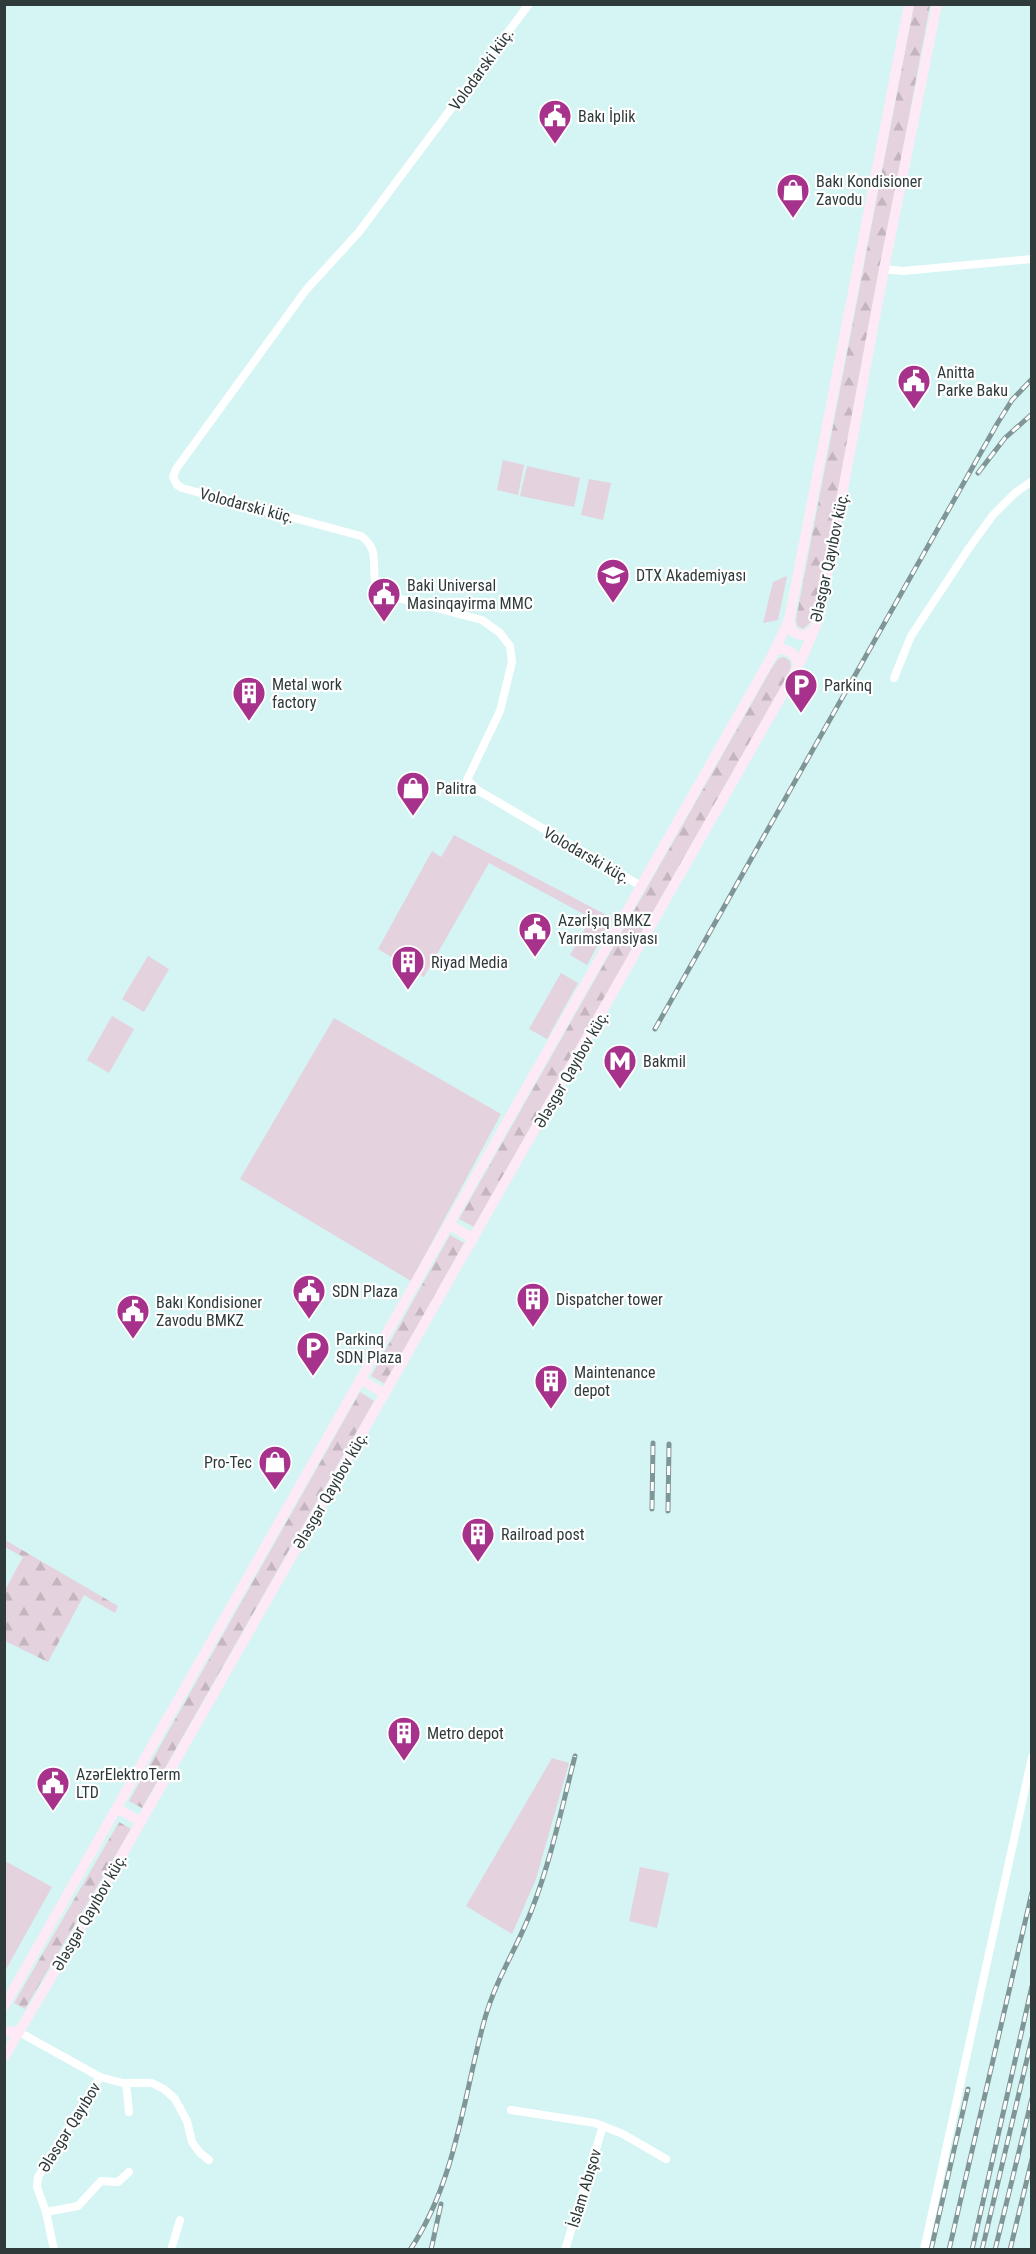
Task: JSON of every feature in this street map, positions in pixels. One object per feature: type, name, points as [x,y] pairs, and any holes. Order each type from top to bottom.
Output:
[{"type":"main road","name":"Ələsgər Qayıbov küç.","points":[[4,2006],[775,650],[789,620],[909,4]]},
{"type":"main road","name":"Ələsgər Qayıbov küç.","points":[[4,2057],[141,1822],[798,667],[816,626],[826,580],[884,269],[937,4]]},
{"type":"main road","points":[[789,620],[791,628],[800,635],[807,635],[816,626]]},
{"type":"main road","points":[[775,650],[790,651],[797,660],[798,667]]},
{"type":"main road","points":[[448,1224],[473,1239]]},
{"type":"main road","points":[[360,1379],[385,1394]]},
{"type":"main road","points":[[117,1808],[141,1822]]},
{"type":"main road","points":[[4,2031],[19,2032]]},
{"type":"street","name":"Volodarski küç.","points":[[529,4],[359,232],[306,290],[176,469],[173,477],[177,485],[182,488],[361,536],[374,554],[375,585],[382,594],[475,618],[491,625],[510,646],[512,663],[500,711],[466,780],[479,791],[641,886]]},
{"type":"street","points":[[884,269],[903,271],[1032,259]]},
{"type":"street","points":[[894,678],[911,636],[969,548],[993,515],[1015,493],[1032,481]]},
{"type":"street","points":[[924,2250],[1032,1757]]},
{"type":"street","name":"Ələsgər Qayıbov","points":[[19,2032],[100,2077],[126,2083],[152,2083],[164,2089],[175,2099],[183,2114],[192,2142],[209,2160]]},
{"type":"street","name":"Ələsgər Qayıbov","points":[[54,2250],[46,2211],[37,2187],[38,2177],[100,2077]]},
{"type":"street","name":"Ələsgər Qayıbov","points":[[126,2083],[129,2112]]},
{"type":"street","name":"İslam Abışov","points":[[511,2110],[603,2126],[624,2134],[666,2159]]},
{"type":"street","name":"İslam Abışov","points":[[566,2250],[603,2126]]},
{"type":"street","points":[[46,2211],[78,2206],[101,2181],[118,2182],[129,2172]]},
{"type":"street","points":[[171,2250],[180,2220]]},
{"type":"green space","points":[[914,5],[930,5],[818,600],[812,621],[803,629],[797,626],[796,619]]},
{"type":"green space","points":[[503,460],[524,465],[518,495],[497,490]]},
{"type":"green space","points":[[527,466],[580,478],[574,507],[520,496]]},
{"type":"green space","points":[[589,479],[611,483],[603,520],[581,515]]},
{"type":"green space","points":[[787,576],[778,620],[763,623],[773,582]]},
{"type":"green space","points":[[784,657],[790,661],[789,673],[474,1227],[459,1219],[773,666],[779,658]]},
{"type":"green space","points":[[454,835],[612,918],[587,965],[570,955],[591,918],[489,863],[424,977],[378,949],[432,851],[441,857]]},
{"type":"green space","points":[[148,956],[169,969],[144,1012],[122,999]]},
{"type":"green space","points":[[561,973],[578,983],[547,1039],[529,1029]]},
{"type":"green space","points":[[112,1016],[134,1029],[109,1073],[87,1060]]},
{"type":"green space","points":[[334,1018],[501,1114],[411,1281],[240,1179]]},
{"type":"green space","points":[[450,1235],[464,1243],[385,1384],[371,1376]]},
{"type":"green space","points":[[360,1392],[374,1401],[142,1808],[129,1801]]},
{"type":"green space","points":[[5,1540],[118,1606],[115,1613],[84,1595],[48,1662],[5,1641],[5,1590],[23,1557],[5,1547]]},
{"type":"green space","points":[[552,1758],[569,1763],[536,1879],[512,1934],[466,1906]]},
{"type":"green space","points":[[119,1822],[131,1829],[25,2009],[14,2003]]},
{"type":"green space","points":[[5,1861],[52,1887],[5,1971]]},
{"type":"green space","points":[[640,1867],[669,1873],[657,1928],[629,1921]]},
{"type":"railway","points":[[655,1029],[997,424],[1012,400],[1032,379]]},
{"type":"railway","points":[[978,473],[1005,438],[1032,414]]},
{"type":"railway","points":[[652,1509],[653,1443]]},
{"type":"railway","points":[[668,1511],[669,1444]]},
{"type":"railway","points":[[410,2250],[426,2223],[449,2166],[485,2018],[539,1890],[575,1756]]},
{"type":"railway","points":[[949,2250],[1032,1892]]},
{"type":"railway","points":[[972,2250],[1032,1986]]},
{"type":"railway","points":[[982,2250],[1032,2038]]},
{"type":"railway","points":[[931,2250],[968,2089]]},
{"type":"railway","points":[[995,2250],[1032,2098]]},
{"type":"railway","points":[[1010,2250],[1032,2159]]},
{"type":"railway","points":[[431,2250],[441,2204]]},
{"type":"place","name":"Bakı İplik","points":[[555,145]]},
{"type":"place","name":"Bakı Kondisioner Zavodu","points":[[793,219]]},
{"type":"place","name":"Anitta Parke Baku","points":[[914,410]]},
{"type":"place","name":"DTX Akademiyası","points":[[613,604]]},
{"type":"place","name":"Baki Universal Masinqayirma MMC","points":[[384,623]]},
{"type":"place","name":"Parkinq","points":[[801,714]]},
{"type":"place","name":"Metal work factory","points":[[249,722]]},
{"type":"place","name":"Palitra","points":[[413,817]]},
{"type":"place","name":"Azərİşıq BMKZ Yarımstansiyası","points":[[535,958]]},
{"type":"place","name":"Riyad Media","points":[[408,991]]},
{"type":"place","name":"Bakmil","points":[[620,1090]]},
{"type":"place","name":"SDN Plaza","points":[[309,1320]]},
{"type":"place","name":"Dispatcher tower","points":[[533,1328]]},
{"type":"place","name":"Bakı Kondisioner Zavodu BMKZ","points":[[133,1340]]},
{"type":"place","name":"Parkinq SDN Plaza","points":[[313,1377]]},
{"type":"place","name":"Maintenance depot","points":[[551,1410]]},
{"type":"place","name":"Pro-Tec","points":[[275,1491]]},
{"type":"place","name":"Railroad post","points":[[478,1563]]},
{"type":"place","name":"Metro depot","points":[[404,1762]]},
{"type":"place","name":"AzərElektroTerm LTD","points":[[53,1812]]}]
